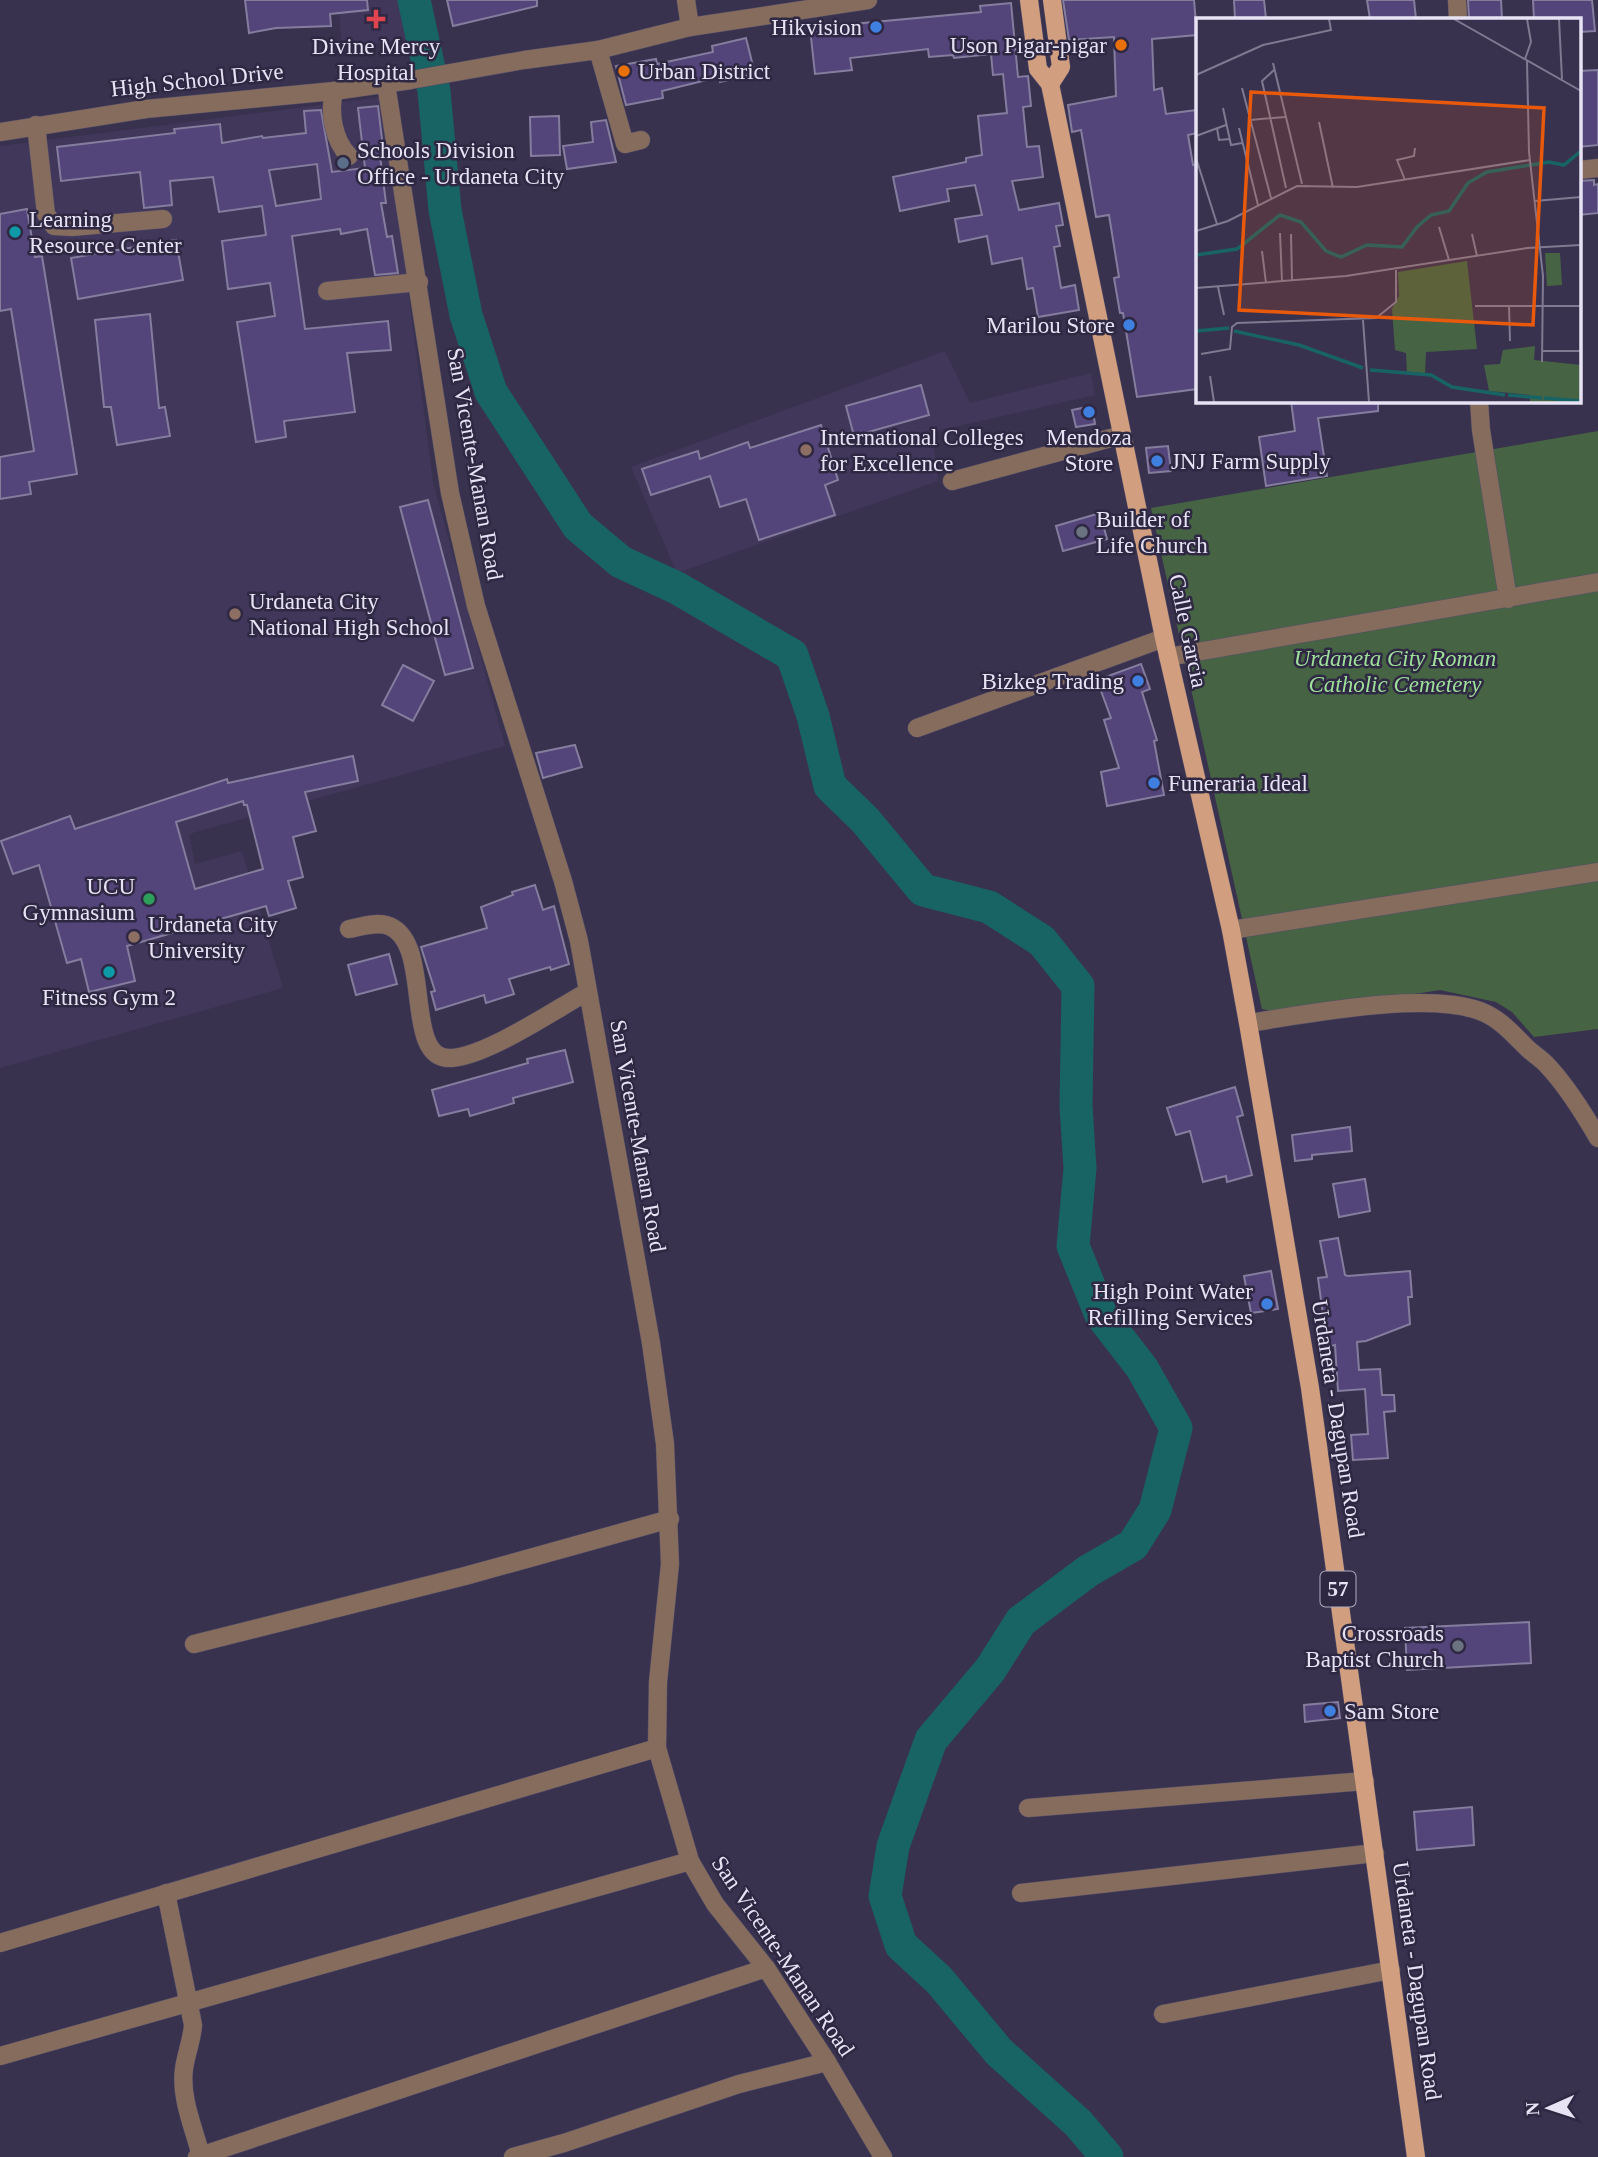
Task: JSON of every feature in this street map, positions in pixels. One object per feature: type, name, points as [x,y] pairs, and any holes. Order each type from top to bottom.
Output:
[{"type":"main road","name":"Calle Garcia","points":[[1028,0],[1038,69],[1050,84],[1168,657],[1231,930],[1248,1023]]},
{"type":"main road","name":"Calle Garcia","points":[[1050,84],[1061,67],[1052,0]]},
{"type":"main road","name":"Urdaneta - Dagupan Road","points":[[1248,1023],[1310,1388],[1416,2157]]},
{"type":"street","points":[[686,0],[690,27]]},
{"type":"street","name":"High School Drive","points":[[0,132],[146,109],[386,84],[598,50],[690,27],[868,0]]},
{"type":"street","points":[[1457,0],[1458,18]]},
{"type":"street","points":[[598,50],[625,144],[640,140]]},
{"type":"street","name":"San Vicente-Manan Road","points":[[386,84],[450,493],[476,606],[563,881],[579,941],[651,1343],[665,1444],[670,1519],[670,1564],[658,1682],[657,1748],[690,1861],[715,1904],[765,1968],[827,2062],[883,2157]]},
{"type":"street","points":[[334,91],[334,129],[341,148],[349,156]]},
{"type":"street","points":[[36,125],[46,214],[54,226],[72,227],[163,219]]},
{"type":"street","points":[[1580,170],[1598,168]]},
{"type":"street","points":[[327,291],[419,282]]},
{"type":"street","points":[[1479,402],[1481,430],[1508,599]]},
{"type":"street","points":[[952,481],[1122,435]]},
{"type":"street","points":[[1168,657],[1598,582]]},
{"type":"street","points":[[917,728],[1164,638]]},
{"type":"street","points":[[1231,930],[1598,872]]},
{"type":"street","points":[[349,929],[374,924],[386,925],[402,936],[409,950],[417,983],[423,1033],[428,1046],[443,1058],[486,1048],[587,992]]},
{"type":"street","points":[[1248,1023],[1385,1006],[1434,1003],[1483,1012],[1500,1022],[1545,1062],[1571,1094],[1598,1138]]},
{"type":"street","points":[[194,1644],[465,1576],[670,1519]]},
{"type":"street","points":[[0,1943],[657,1748]]},
{"type":"street","points":[[1028,1808],[1365,1781]]},
{"type":"street","points":[[1021,1892],[1375,1853]]},
{"type":"street","points":[[0,2056],[690,1861]]},
{"type":"street","points":[[166,1893],[193,2025],[183,2084],[199,2157],[765,1968]]},
{"type":"street","points":[[1163,2014],[1391,1970]]},
{"type":"street","points":[[513,2157],[564,2143],[739,2084],[827,2062]]},
{"type":"shaded area","name":"Divine Mercy Hospital","points":[[338,0],[409,0],[414,38],[342,48]]},
{"type":"shaded area","name":"Urdaneta City National High School","points":[[383,97],[433,482],[505,746],[189,834],[195,864],[242,851],[283,988],[0,1068],[0,146]]},
{"type":"shaded area","name":"International Colleges for Excellence","points":[[945,351],[970,403],[1091,373],[1095,395],[932,432],[938,481],[677,573],[631,467]]},
{"type":"green space","name":"Urdaneta City Roman Catholic Cemetery","points":[[1598,431],[1598,1029],[1534,1037],[1512,1012],[1496,1002],[1440,990],[1287,1014],[1262,1009],[1151,508]]},
{"type":"building","points":[[245,0],[367,0],[368,10],[330,14],[331,26],[276,28],[249,33]]},
{"type":"building","points":[[447,0],[537,0],[537,6],[453,26]]},
{"type":"building","points":[[1063,0],[1194,0],[1196,35],[1152,39],[1154,90],[1162,88],[1166,114],[1196,110],[1196,133],[1188,135],[1193,165],[1196,164],[1196,389],[1137,397],[1123,313],[1120,313],[1114,278],[1119,277],[1109,215],[1096,217],[1081,130],[1072,132],[1068,105],[1116,96],[1114,37],[1069,40]]},
{"type":"building","points":[[1234,0],[1264,0],[1266,18],[1235,18]]},
{"type":"building","points":[[1367,0],[1414,0],[1416,18],[1370,18]]},
{"type":"building","points":[[1468,0],[1501,0],[1502,18],[1469,18]]},
{"type":"building","points":[[1533,0],[1592,0],[1595,31],[1580,32],[1580,18],[1534,18]]},
{"type":"building","points":[[1011,3],[1018,77],[1028,76],[1031,106],[1023,107],[1027,147],[1039,146],[1043,177],[1012,181],[1019,210],[1059,203],[1063,225],[1056,226],[1060,246],[1054,247],[1061,288],[1075,285],[1079,310],[1038,317],[1033,288],[1027,289],[1022,258],[992,264],[987,236],[959,242],[955,219],[982,215],[975,185],[947,189],[949,201],[900,211],[893,177],[966,162],[966,158],[982,155],[978,116],[1007,113],[1003,74],[993,75],[991,54],[954,58],[953,55],[929,57],[928,49],[850,58],[852,70],[815,74],[810,28],[981,12],[980,6]]},
{"type":"building","points":[[746,38],[755,74],[720,82],[719,77],[662,91],[663,98],[626,105],[616,66],[656,59],[657,64],[713,52],[712,46]]},
{"type":"building","points":[[1598,70],[1598,145],[1580,147],[1580,71]]},
{"type":"building","points":[[378,106],[384,156],[380,156],[386,203],[381,203],[387,237],[392,236],[398,273],[375,275],[367,229],[341,234],[340,229],[292,236],[305,329],[388,321],[391,350],[347,353],[355,412],[284,421],[286,437],[256,442],[237,322],[275,316],[270,283],[228,289],[222,241],[266,235],[262,206],[219,212],[213,177],[170,181],[172,205],[144,208],[140,172],[61,181],[57,147],[175,133],[174,129],[220,124],[222,143],[262,136],[306,133],[304,111],[321,110],[332,172],[365,168],[358,108]],"holes":[[[317,164],[321,199],[276,206],[269,170]]]},
{"type":"building","points":[[559,116],[560,155],[531,156],[530,117]]},
{"type":"building","points":[[606,120],[616,162],[567,169],[563,146],[593,142],[591,122]]},
{"type":"building","points":[[1594,180],[1594,185],[1598,184],[1598,213],[1580,215],[1580,181]]},
{"type":"building","points":[[27,209],[35,257],[42,256],[77,474],[29,482],[31,494],[0,499],[0,457],[34,451],[11,309],[0,311],[0,214]]},
{"type":"building","points":[[176,240],[183,280],[78,299],[71,258]]},
{"type":"building","points":[[150,314],[159,408],[165,407],[170,436],[117,445],[111,407],[104,407],[95,320]]},
{"type":"building","points":[[921,385],[929,415],[854,436],[846,406]]},
{"type":"building","points":[[1291,402],[1378,402],[1378,411],[1318,418],[1327,476],[1266,486],[1259,437],[1295,431]]},
{"type":"building","points":[[1092,406],[1095,424],[1076,427],[1072,410]]},
{"type":"building","points":[[821,425],[838,480],[825,485],[835,515],[759,540],[746,499],[720,507],[710,476],[651,495],[642,469],[698,451],[700,459],[748,442],[750,448]]},
{"type":"building","points":[[1168,446],[1171,471],[1149,473],[1146,448]]},
{"type":"building","points":[[428,500],[473,668],[445,675],[400,507]]},
{"type":"building","name":"Builder of Life Church","points":[[1100,513],[1107,539],[1063,551],[1056,526]]},
{"type":"building","points":[[1141,664],[1150,689],[1142,692],[1157,740],[1154,741],[1164,795],[1107,806],[1101,772],[1119,768],[1104,720],[1111,718],[1097,680]]},
{"type":"building","points":[[403,665],[434,681],[413,721],[382,705]]},
{"type":"building","points":[[575,745],[582,767],[543,778],[536,753]]},
{"type":"building","points":[[353,756],[358,781],[305,792],[316,831],[293,837],[303,877],[288,881],[296,908],[269,916],[266,906],[127,946],[135,981],[89,992],[81,959],[67,963],[39,865],[13,874],[1,841],[70,816],[75,829],[227,779],[228,783]],"holes":[[[243,801],[244,805],[247,805],[263,869],[195,889],[176,822]]]},
{"type":"building","points":[[535,885],[543,910],[554,906],[569,964],[509,979],[514,994],[486,1003],[484,995],[436,1010],[431,992],[435,991],[421,947],[487,928],[481,907],[513,895],[512,892]]},
{"type":"building","points":[[389,954],[397,984],[356,995],[348,965]]},
{"type":"building","points":[[565,1050],[573,1082],[513,1098],[514,1103],[470,1116],[468,1109],[439,1116],[432,1090],[528,1063],[527,1059]]},
{"type":"building","points":[[1235,1087],[1243,1115],[1237,1117],[1252,1175],[1227,1182],[1226,1176],[1203,1182],[1190,1131],[1176,1135],[1167,1108]]},
{"type":"building","points":[[1350,1127],[1352,1151],[1312,1155],[1312,1159],[1295,1161],[1292,1135]]},
{"type":"building","points":[[1365,1179],[1370,1211],[1339,1217],[1333,1184]]},
{"type":"building","points":[[1338,1238],[1345,1275],[1410,1271],[1410,1324],[1357,1342],[1359,1370],[1380,1369],[1382,1395],[1394,1395],[1395,1411],[1384,1412],[1388,1458],[1353,1460],[1351,1435],[1368,1434],[1365,1389],[1338,1391],[1335,1345],[1330,1346],[1318,1278],[1327,1277],[1320,1241]]},
{"type":"building","points":[[1271,1271],[1278,1309],[1251,1313],[1244,1276]]},
{"type":"building","name":"Crossroads Baptist Church","points":[[1529,1622],[1531,1663],[1407,1670],[1405,1628]]},
{"type":"building","points":[[1338,1702],[1340,1718],[1305,1722],[1304,1705]]},
{"type":"building","points":[[1472,1807],[1474,1845],[1417,1850],[1414,1812]]},
{"type":"waterway","points":[[414,0],[434,91],[445,210],[466,315],[491,392],[578,526],[621,562],[677,588],[792,655],[813,716],[830,786],[865,820],[923,890],[989,907],[1042,941],[1078,986],[1076,1106],[1080,1168],[1073,1246],[1101,1315],[1142,1368],[1176,1428],[1155,1510],[1133,1545],[1088,1571],[1021,1621],[990,1670],[931,1740],[893,1846],[885,1896],[901,1945],[939,1980],[999,2052],[1078,2123],[1107,2157]]},
{"type":"place","name":"Divine Mercy Hospital","points":[[376,19]]},
{"type":"place","name":"Hikvision","points":[[876,27]]},
{"type":"place","name":"Uson Pigar-pigar","points":[[1121,45]]},
{"type":"place","name":"Urban District","points":[[624,71]]},
{"type":"place","name":"Schools Division Office - Urdaneta City","points":[[343,163]]},
{"type":"place","name":"Learning Resource Center","points":[[15,232]]},
{"type":"place","name":"Marilou Store","points":[[1129,325]]},
{"type":"place","name":"Mendoza Store","points":[[1089,412]]},
{"type":"place","name":"International Colleges for Excellence","points":[[806,450]]},
{"type":"place","name":"JNJ Farm Supply","points":[[1157,461]]},
{"type":"place","name":"Builder of Life Church","points":[[1082,532]]},
{"type":"place","name":"Urdaneta City National High School","points":[[235,614]]},
{"type":"place","name":"Bizkeg Trading","points":[[1138,681]]},
{"type":"place","name":"Funeraria Ideal","points":[[1154,783]]},
{"type":"place","name":"UCU Gymnasium","points":[[149,899]]},
{"type":"place","name":"Urdaneta City University","points":[[134,937]]},
{"type":"place","name":"Fitness Gym 2","points":[[109,972]]},
{"type":"place","name":"High Point Water Refilling Services","points":[[1267,1304]]},
{"type":"place","name":"Crossroads Baptist Church","points":[[1458,1646]]},
{"type":"place","name":"Sam Store","points":[[1330,1711]]}]
